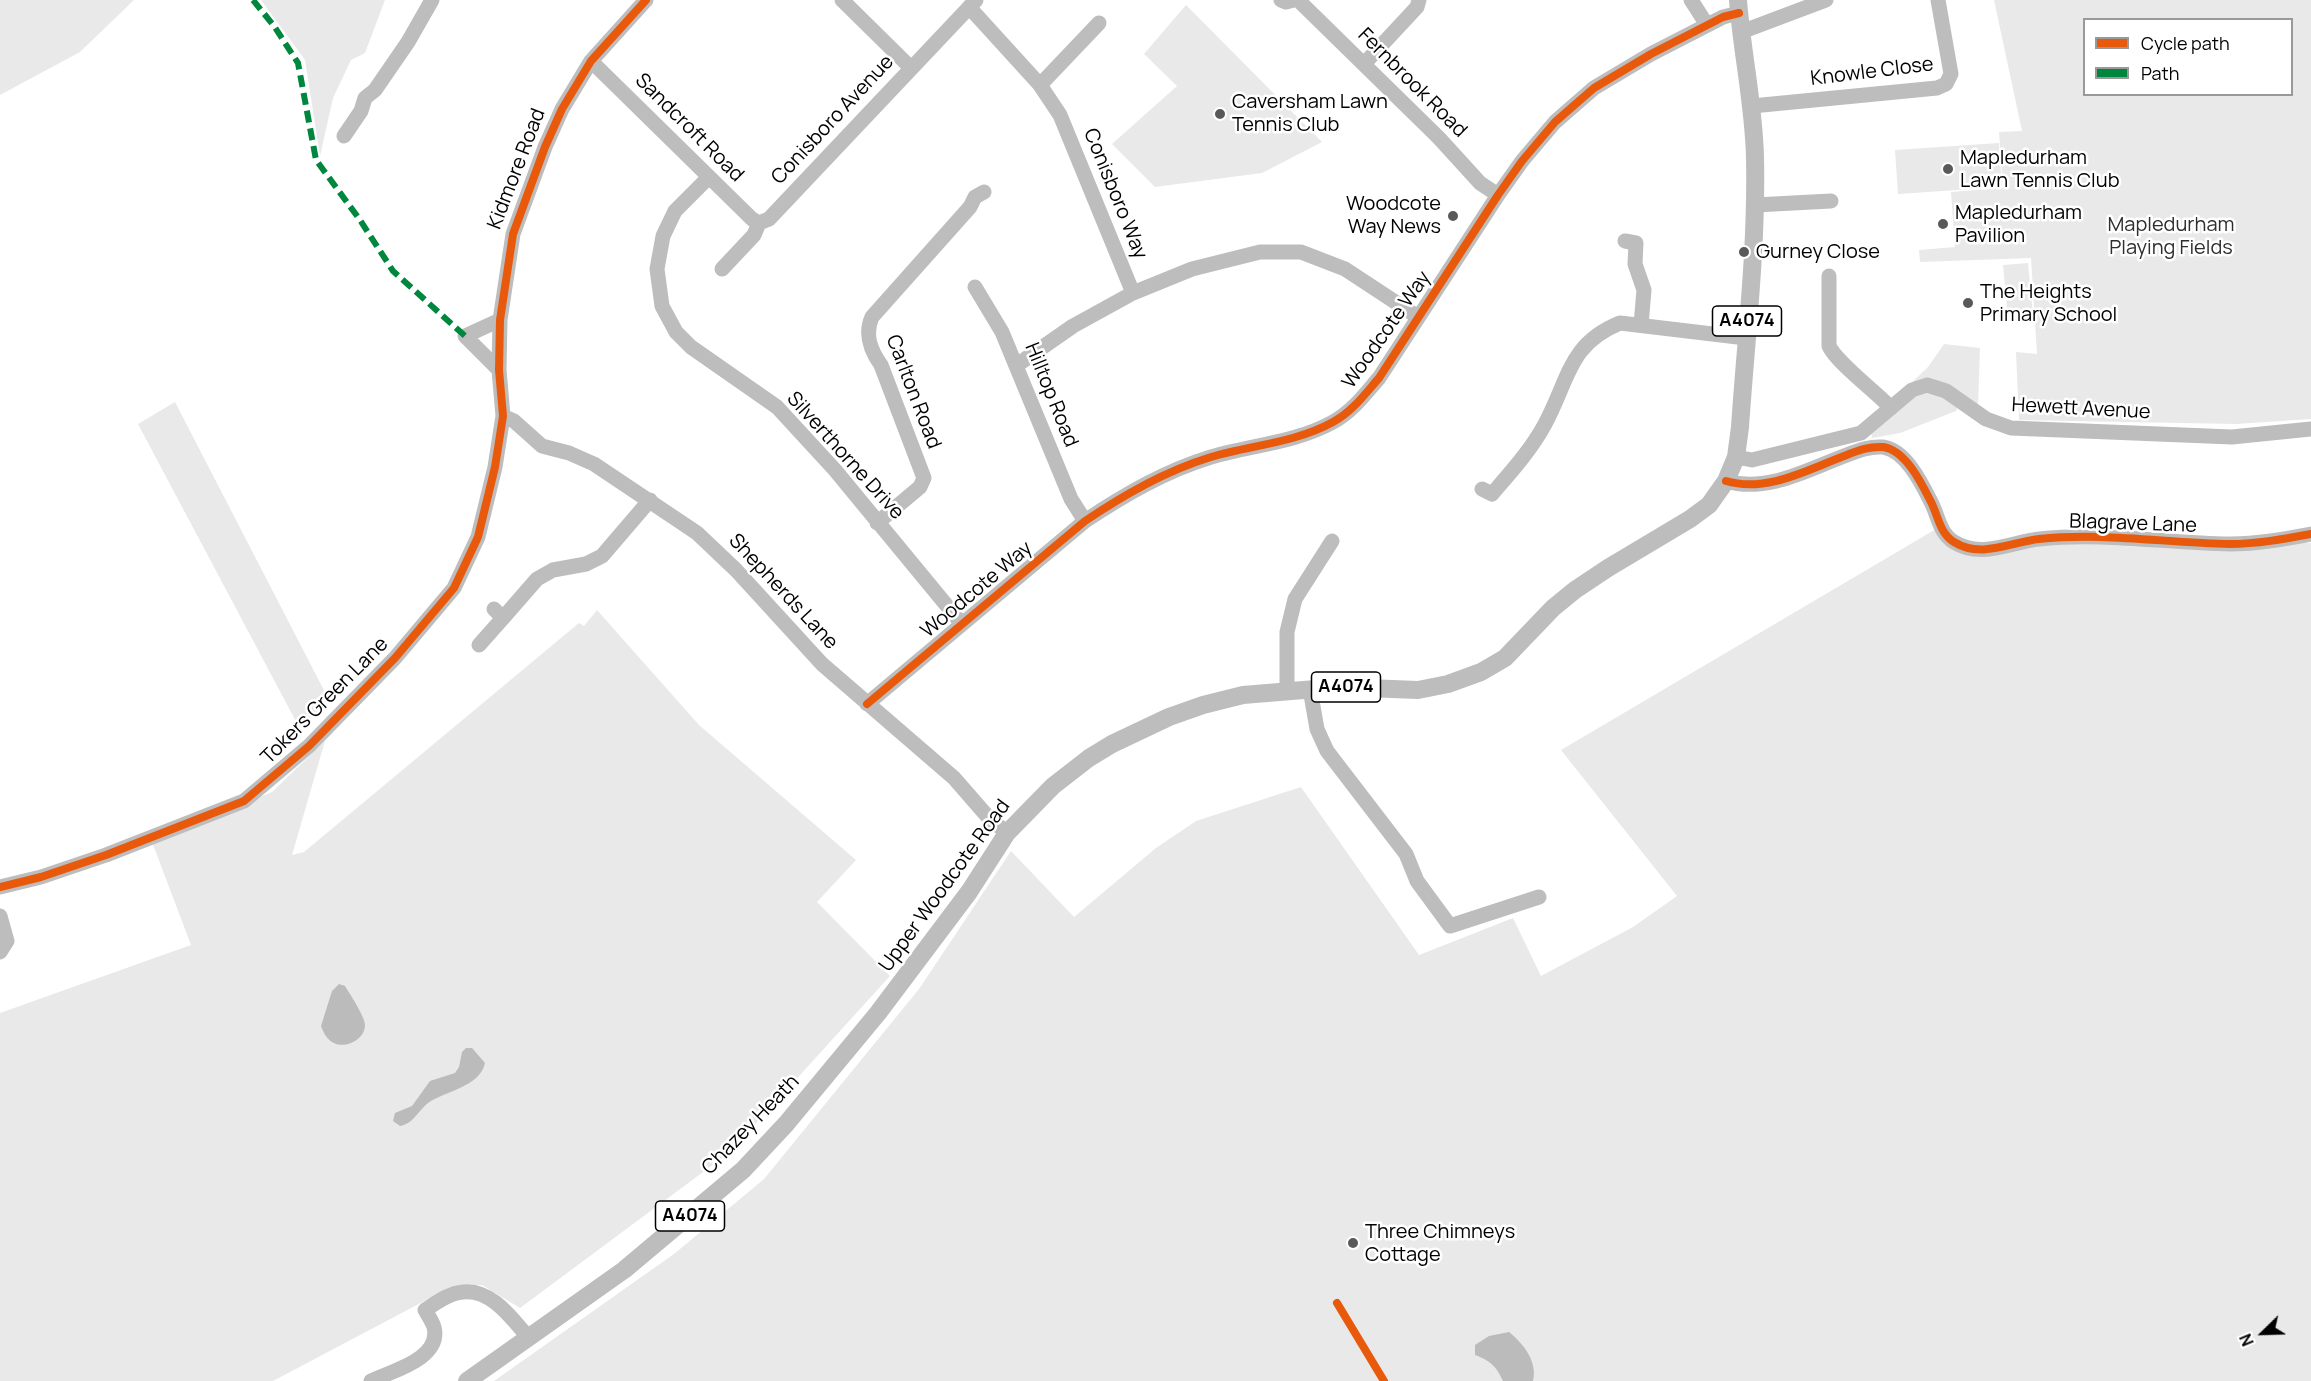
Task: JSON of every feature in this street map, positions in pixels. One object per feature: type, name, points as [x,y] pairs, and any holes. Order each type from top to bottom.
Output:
[{"type":"main road","name":"Upper Woodcote Road","points":[[878,1013],[969,891],[1007,833],[1053,786],[1089,758],[1131,734],[1169,717],[1203,705],[1243,695],[1341,687],[1418,690],[1448,684],[1481,672],[1505,657],[1552,608],[1575,590],[1709,505],[1726,481],[1736,457],[1755,205],[1752,106],[1738,7]]},
{"type":"main road","name":"Chazey Heath","points":[[468,1381],[624,1270],[743,1170],[786,1124],[878,1013]]},
{"type":"street","points":[[344,136],[361,111],[365,98],[382,81],[432,0]]},
{"type":"street","name":"Kidmore Road","points":[[503,416],[499,370],[500,320],[513,234],[544,147],[562,109],[591,61],[646,0]]},
{"type":"street","points":[[842,0],[911,68]]},
{"type":"street","name":"Fernbrook Road","points":[[1281,0],[1286,2],[1296,0],[1365,64],[1480,183],[1498,195]]},
{"type":"street","points":[[1365,64],[1417,7],[1419,0]]},
{"type":"street","points":[[1691,0],[1707,25]]},
{"type":"street","points":[[1741,32],[1826,0]]},
{"type":"street","name":"Knowle Close","points":[[1752,106],[1937,88],[1946,84],[1951,74],[1938,0]]},
{"type":"street","name":"Conisboro Avenue","points":[[722,269],[754,235],[759,223],[769,219],[973,4]]},
{"type":"street","name":"Conisboro Way","points":[[973,4],[1040,86],[1064,123],[1133,293]]},
{"type":"street","name":"Woodcote Way","points":[[867,704],[1085,521],[1121,497],[1175,471],[1211,457],[1298,437],[1334,422],[1360,401],[1378,378],[1498,195],[1522,161],[1555,122],[1594,88],[1651,54],[1724,17],[1738,7]]},
{"type":"street","points":[[1040,86],[1099,23]]},
{"type":"street","name":"Sandcroft Road","points":[[591,61],[752,219],[759,223]]},
{"type":"street","name":"Silverthorne Drive","points":[[709,177],[675,211],[663,236],[657,269],[662,306],[676,332],[691,347],[777,407],[836,470],[877,523],[962,624]]},
{"type":"street","name":"Carlton Road","points":[[877,523],[920,487],[924,478],[881,366],[870,350],[868,326],[872,318],[970,207],[975,197],[984,192]]},
{"type":"street","points":[[1755,205],[1831,204]]},
{"type":"street","points":[[1635,243],[1635,264],[1644,290],[1641,325]]},
{"type":"street","points":[[1017,365],[1073,326],[1133,293],[1192,269],[1260,252],[1300,252],[1345,269],[1418,317]]},
{"type":"street","points":[[1829,276],[1834,293],[1829,346],[1833,355],[1891,408]]},
{"type":"street","name":"Hilltop Road","points":[[975,287],[1002,332],[1071,499],[1085,521]]},
{"type":"street","points":[[499,370],[465,336],[500,320]]},
{"type":"street","points":[[1490,496],[1520,463],[1545,424],[1575,358],[1586,343],[1603,330],[1620,323],[1746,338]]},
{"type":"street","name":"Hewett Avenue","points":[[1736,457],[1752,459],[1861,433],[1917,388],[1934,385],[1986,419],[2011,428],[2232,437],[2311,429]]},
{"type":"street","name":"Shepherds Lane","points":[[503,416],[514,421],[542,446],[569,453],[594,464],[697,533],[736,570],[822,664],[954,778],[988,818],[1007,833]]},
{"type":"street","name":"Tokers Green Lane","points":[[0,888],[106,855],[244,801],[309,746],[395,658],[454,588],[478,537],[495,468],[503,416]]},
{"type":"street","points":[[1861,433],[1863,448]]},
{"type":"street","name":"Blagrave Lane","points":[[1726,481],[1740,485],[1752,485],[1795,476],[1863,448],[1886,447],[1896,451],[1915,475],[1948,537],[1963,547],[1972,549],[1997,549],[2037,539],[2074,537],[2142,537],[2231,544],[2267,542],[2311,534]]},
{"type":"street","points":[[479,645],[499,614],[537,579],[553,570],[586,564],[602,556],[650,500]]},
{"type":"street","points":[[1287,690],[1287,632],[1295,599],[1317,552],[1332,541]]},
{"type":"street","points":[[1310,689],[1317,729],[1327,751],[1406,854],[1417,881],[1450,926],[1539,897]]},
{"type":"street","points":[[0,916],[7,942],[0,952]]},
{"type":"street","points":[[371,1381],[408,1366],[423,1355],[430,1347],[434,1336],[434,1327],[425,1310],[448,1296],[463,1292],[476,1293],[492,1299],[508,1313],[529,1338]]},
{"type":"green space","points":[[0,0],[134,0],[80,52],[0,95]]},
{"type":"green space","points":[[261,0],[385,0],[365,53],[351,60],[333,98],[320,156],[305,60]]},
{"type":"green space","name":"Mapledurham Playing Fields","points":[[1994,0],[2311,0],[2311,419],[2236,424],[2019,420],[2016,352],[2037,354],[2031,258],[1920,262],[1919,250],[1955,247],[1951,192],[2003,188],[1999,132],[2022,131]]},
{"type":"green space","name":"Caversham Lawn Tennis Club","points":[[1186,5],[1322,142],[1262,173],[1155,187],[1112,144],[1177,86],[1144,54]]},
{"type":"green space","name":"Mapledurham Lawn Tennis Club","points":[[1999,143],[2002,187],[1898,194],[1895,150]]},
{"type":"green space","points":[[2028,263],[2033,316],[2008,319],[2003,265]]},
{"type":"green space","points":[[1944,344],[1980,348],[1978,406],[1908,386],[1928,367]]},
{"type":"green space","points":[[1934,390],[1958,406],[1956,411],[1900,433],[1872,438],[1871,429],[1911,396]]},
{"type":"green space","points":[[175,402],[329,700],[300,729],[138,424]]},
{"type":"green space","points":[[1936,529],[1957,550],[2040,543],[2311,543],[2311,1381],[494,1381],[674,1254],[764,1179],[919,989],[1011,851],[1074,917],[1156,848],[1196,821],[1301,787],[1419,955],[1513,918],[1541,976],[1633,927],[1677,896],[1561,750]]},
{"type":"green space","points":[[597,610],[699,725],[856,860],[817,902],[890,976],[730,1152],[520,1308],[482,1285],[449,1288],[273,1381],[0,1381],[0,1013],[191,945],[152,842],[272,792],[325,741],[292,855],[304,852],[579,623],[584,626]]},
{"type":"shaded area","points":[[339,984],[345,986],[360,1011],[365,1025],[358,1039],[342,1045],[330,1041],[321,1026],[332,991]]},
{"type":"shaded area","points":[[466,1048],[472,1048],[485,1063],[476,1078],[428,1103],[405,1125],[400,1126],[393,1121],[395,1113],[412,1106],[430,1081],[455,1073],[459,1067],[462,1052]]},
{"type":"shaded area","points":[[1509,1332],[1531,1360],[1533,1381],[1503,1381],[1492,1365],[1475,1355],[1475,1345],[1489,1336]]},
{"type":"marked path","points":[[253,0],[274,26],[298,63],[316,160],[360,220],[393,271],[465,336]]},
{"type":"cycle path","points":[[0,887],[41,877],[106,855],[244,801],[309,746],[395,658],[454,588],[478,537],[495,467],[503,416],[499,370],[500,320],[513,234],[545,147],[562,109],[591,61],[646,0]]},
{"type":"cycle path","points":[[867,704],[1085,521],[1115,502],[1145,484],[1194,463],[1304,435],[1333,422],[1346,413],[1379,378],[1498,195],[1522,161],[1555,122],[1594,88],[1651,54],[1723,17],[1739,13]]},
{"type":"cycle path","points":[[1726,481],[1741,484],[1771,482],[1858,451],[1883,447],[1891,449],[1905,460],[1922,485],[1945,534],[1964,547],[1996,548],[2039,539],[2063,537],[2111,537],[2230,544],[2311,534]]},
{"type":"cycle path","points":[[1337,1303],[1384,1381]]},
{"type":"place","name":"Caversham Lawn Tennis Club","points":[[1220,114]]},
{"type":"place","name":"Mapledurham Lawn Tennis Club","points":[[1948,169]]},
{"type":"place","name":"Woodcote Way News","points":[[1453,216]]},
{"type":"place","name":"Mapledurham Pavilion","points":[[1943,224]]},
{"type":"place","name":"Gurney Close","points":[[1744,252]]},
{"type":"place","name":"The Heights Primary School","points":[[1968,303]]},
{"type":"place","name":"Three Chimneys Cottage","points":[[1353,1243]]}]
